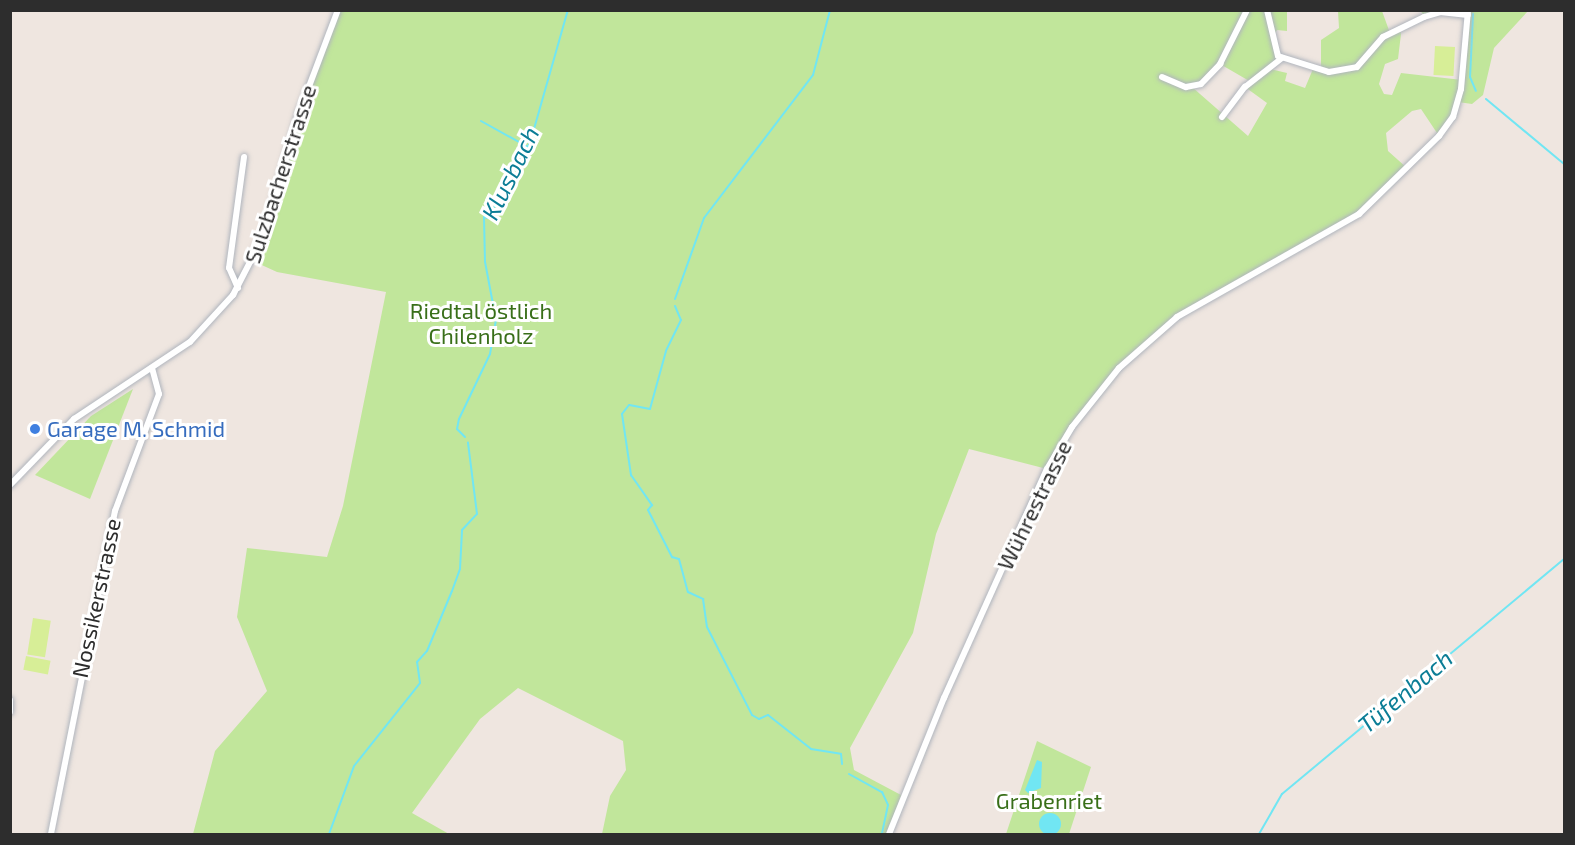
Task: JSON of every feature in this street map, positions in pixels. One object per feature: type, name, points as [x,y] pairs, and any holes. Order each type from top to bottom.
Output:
[{"type":"street","name":"Sulzbacherstrasse","points":[[10,485],[84,411],[152,368],[205,329],[238,288],[264,235],[299,113],[338,10]]},
{"type":"street","points":[[1162,77],[1186,87],[1201,84],[1220,64],[1248,10]]},
{"type":"street","points":[[1267,10],[1269,32],[1282,58],[1313,69],[1344,72],[1363,62],[1383,37],[1424,17],[1440,12],[1468,13]]},
{"type":"street","name":"Wührestrasse","points":[[889,834],[901,795],[1047,469],[1092,398],[1184,311],[1314,241],[1373,202],[1453,117],[1461,89],[1468,13]]},
{"type":"street","points":[[1222,117],[1245,87],[1282,58]]},
{"type":"street","points":[[238,288],[229,268],[244,157]]},
{"type":"street","name":"Nossikerstrasse","points":[[51,834],[115,511],[159,394],[152,368]]},
{"type":"street","points":[[10,700],[10,712]]},
{"type":"green space","name":"Riedtal östlich Chilenholz","points":[[338,11],[1287,11],[1287,31],[1277,30],[1271,40],[1282,58],[1270,69],[1287,73],[1285,81],[1305,88],[1313,69],[1321,70],[1321,40],[1339,28],[1338,11],[1382,11],[1390,33],[1400,30],[1401,34],[1398,59],[1385,64],[1379,84],[1384,94],[1392,95],[1401,73],[1462,80],[1468,16],[1450,12],[1424,17],[1421,11],[1528,11],[1494,48],[1483,95],[1472,104],[1458,102],[1439,136],[1421,109],[1412,111],[1386,133],[1388,151],[1407,168],[1359,214],[1199,301],[1156,334],[1092,398],[1047,469],[969,449],[936,534],[913,633],[850,748],[854,770],[901,795],[889,834],[602,834],[610,796],[626,770],[623,741],[518,688],[480,719],[412,813],[449,834],[193,834],[215,751],[267,691],[237,617],[247,548],[327,557],[343,506],[386,292],[277,272],[253,261],[299,113]],"holes":[[[1220,64],[1251,82],[1245,87],[1267,103],[1248,136],[1192,87]]]},
{"type":"green space","points":[[1435,46],[1455,47],[1453,76],[1433,75]]},
{"type":"green space","points":[[133,389],[90,499],[35,475],[91,416]]},
{"type":"green space","points":[[33,618],[51,621],[45,657],[27,655]]},
{"type":"green space","points":[[26,656],[51,661],[48,675],[23,670]]},
{"type":"green space","name":"Grabenriet","points":[[1037,741],[1091,767],[1069,834],[1006,834]]},
{"type":"water","points":[[1037,760],[1042,762],[1041,788],[1028,793],[1025,790]]},
{"type":"water","points":[[1050,813],[1058,816],[1061,824],[1058,832],[1050,835],[1042,832],[1039,824],[1042,816]]},
{"type":"waterway","name":"Klusbach","points":[[465,437],[457,429],[459,419],[490,354],[496,320],[485,262],[484,217],[488,218],[530,143],[568,10]]},
{"type":"waterway","points":[[675,299],[704,218],[813,75],[830,10]]},
{"type":"waterway","points":[[1473,14],[1470,77],[1476,91]]},
{"type":"waterway","points":[[1486,99],[1564,164]]},
{"type":"waterway","points":[[481,121],[528,147]]},
{"type":"waterway","points":[[675,306],[681,320],[666,351],[650,409],[629,405],[622,414],[631,475],[652,505],[648,510],[672,557],[679,559],[688,592],[703,599],[707,627],[752,715],[759,719],[768,715],[811,749],[841,754],[842,764]]},
{"type":"waterway","name":"Klusbach","points":[[329,834],[354,766],[420,683],[417,662],[427,651],[460,569],[462,530],[477,514],[468,443]]},
{"type":"waterway","name":"Tüfenbach","points":[[1259,834],[1282,794],[1564,559]]},
{"type":"waterway","points":[[849,774],[882,792],[888,805],[882,834]]},
{"type":"place","name":"Garage M. Schmid","points":[[35,429]]}]
